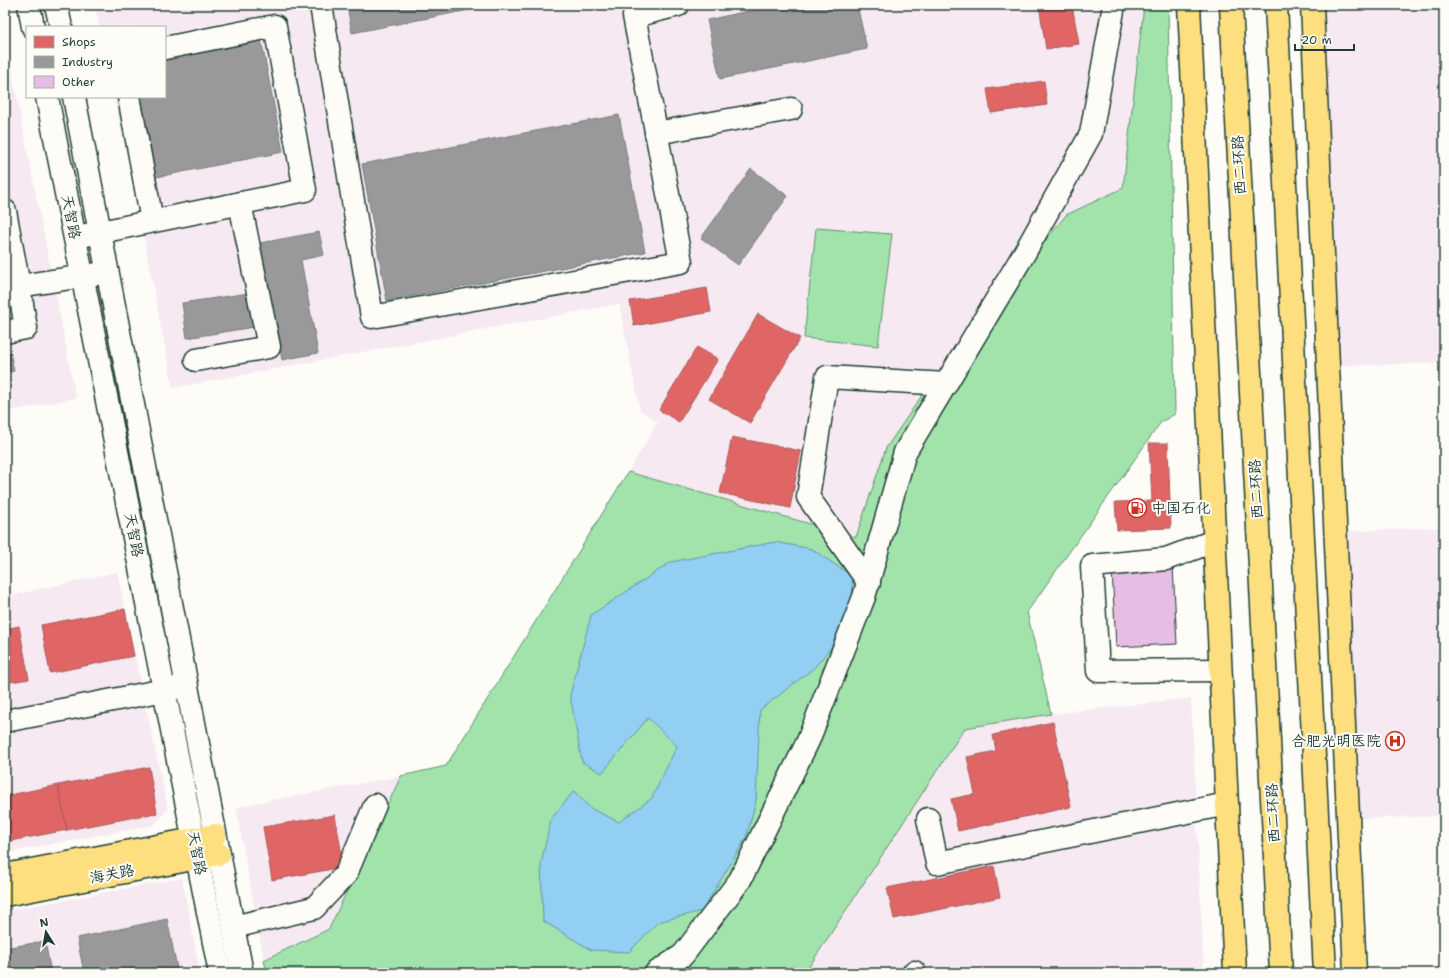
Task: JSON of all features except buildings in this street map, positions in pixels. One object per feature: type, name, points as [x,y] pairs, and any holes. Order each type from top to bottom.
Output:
[{"type":"main road","points":[[1189,5],[1235,973]]},
{"type":"main road","name":"西二环路","points":[[1231,5],[1281,973]]},
{"type":"main road","points":[[1276,5],[1325,973]]},
{"type":"main road","points":[[1312,5],[1355,973]]},
{"type":"main road","name":"海关路","points":[[5,895],[217,844]]},
{"type":"main road","name":"海关路","points":[[5,875],[196,849]]},
{"type":"street","points":[[29,5],[33,26]]},
{"type":"street","points":[[56,5],[61,26]]},
{"type":"street","points":[[321,5],[372,317],[681,262],[634,16],[678,5]]},
{"type":"street","points":[[656,973],[683,954],[740,880],[808,741],[869,583],[905,452],[1025,252],[1091,134],[1114,5]]},
{"type":"street","points":[[75,237],[305,190],[275,26],[166,48]]},
{"type":"street","name":"天智路","points":[[47,98],[220,973]]},
{"type":"street","name":"天智路","points":[[74,98],[242,973]]},
{"type":"street","points":[[129,98],[152,221]]},
{"type":"street","points":[[656,133],[791,109]]},
{"type":"street","points":[[196,360],[269,348],[240,203]]},
{"type":"street","points":[[5,211],[26,328],[5,332]]},
{"type":"street","points":[[19,286],[108,272]]},
{"type":"street","points":[[869,583],[808,497],[827,377],[946,384]]},
{"type":"street","points":[[1214,541],[1166,559],[1092,566],[1098,671],[1220,670]]},
{"type":"street","points":[[5,721],[187,686]]},
{"type":"street","points":[[928,819],[937,863],[1227,804]]},
{"type":"street","points":[[233,927],[314,908],[346,874],[375,806]]},
{"type":"shaded area","points":[[95,5],[1144,5],[1123,188],[1066,215],[886,448],[856,537],[628,472],[658,422],[640,410],[619,304],[173,388],[135,193],[114,98],[166,98],[166,26],[99,26]]},
{"type":"shaded area","points":[[1312,5],[1444,5],[1444,363],[1328,366]]},
{"type":"shaded area","points":[[5,37],[76,398],[5,412]]},
{"type":"shaded area","points":[[1444,527],[1444,816],[1349,819],[1336,532]]},
{"type":"shaded area","points":[[117,572],[168,809],[154,825],[5,853],[5,597]]},
{"type":"shaded area","points":[[1191,698],[1204,973],[805,973],[965,728],[1051,714]]},
{"type":"shaded area","points":[[401,776],[329,929],[264,960],[236,808]]},
{"type":"shaded area","points":[[182,878],[200,973],[5,973],[5,911]]},
{"type":"green space","points":[[1144,5],[1168,5],[1175,414],[1161,422],[1027,612],[1051,714],[965,728],[805,973],[267,973],[264,960],[329,929],[401,776],[446,766],[628,472],[856,537],[886,448],[931,382],[1066,215],[1123,188]]},
{"type":"green space","points":[[816,228],[892,234],[878,346],[804,338]]},
{"type":"water","points":[[775,542],[812,549],[852,576],[854,620],[814,668],[760,710],[756,801],[746,838],[702,911],[658,922],[629,952],[591,950],[543,921],[541,864],[551,819],[574,791],[590,808],[619,822],[652,798],[677,746],[648,718],[602,773],[582,762],[570,695],[591,615],[671,562]]},
{"type":"place","name":"中国石化","points":[[1137,508]]},
{"type":"place","name":"合肥光明医院","points":[[1395,741]]}]
